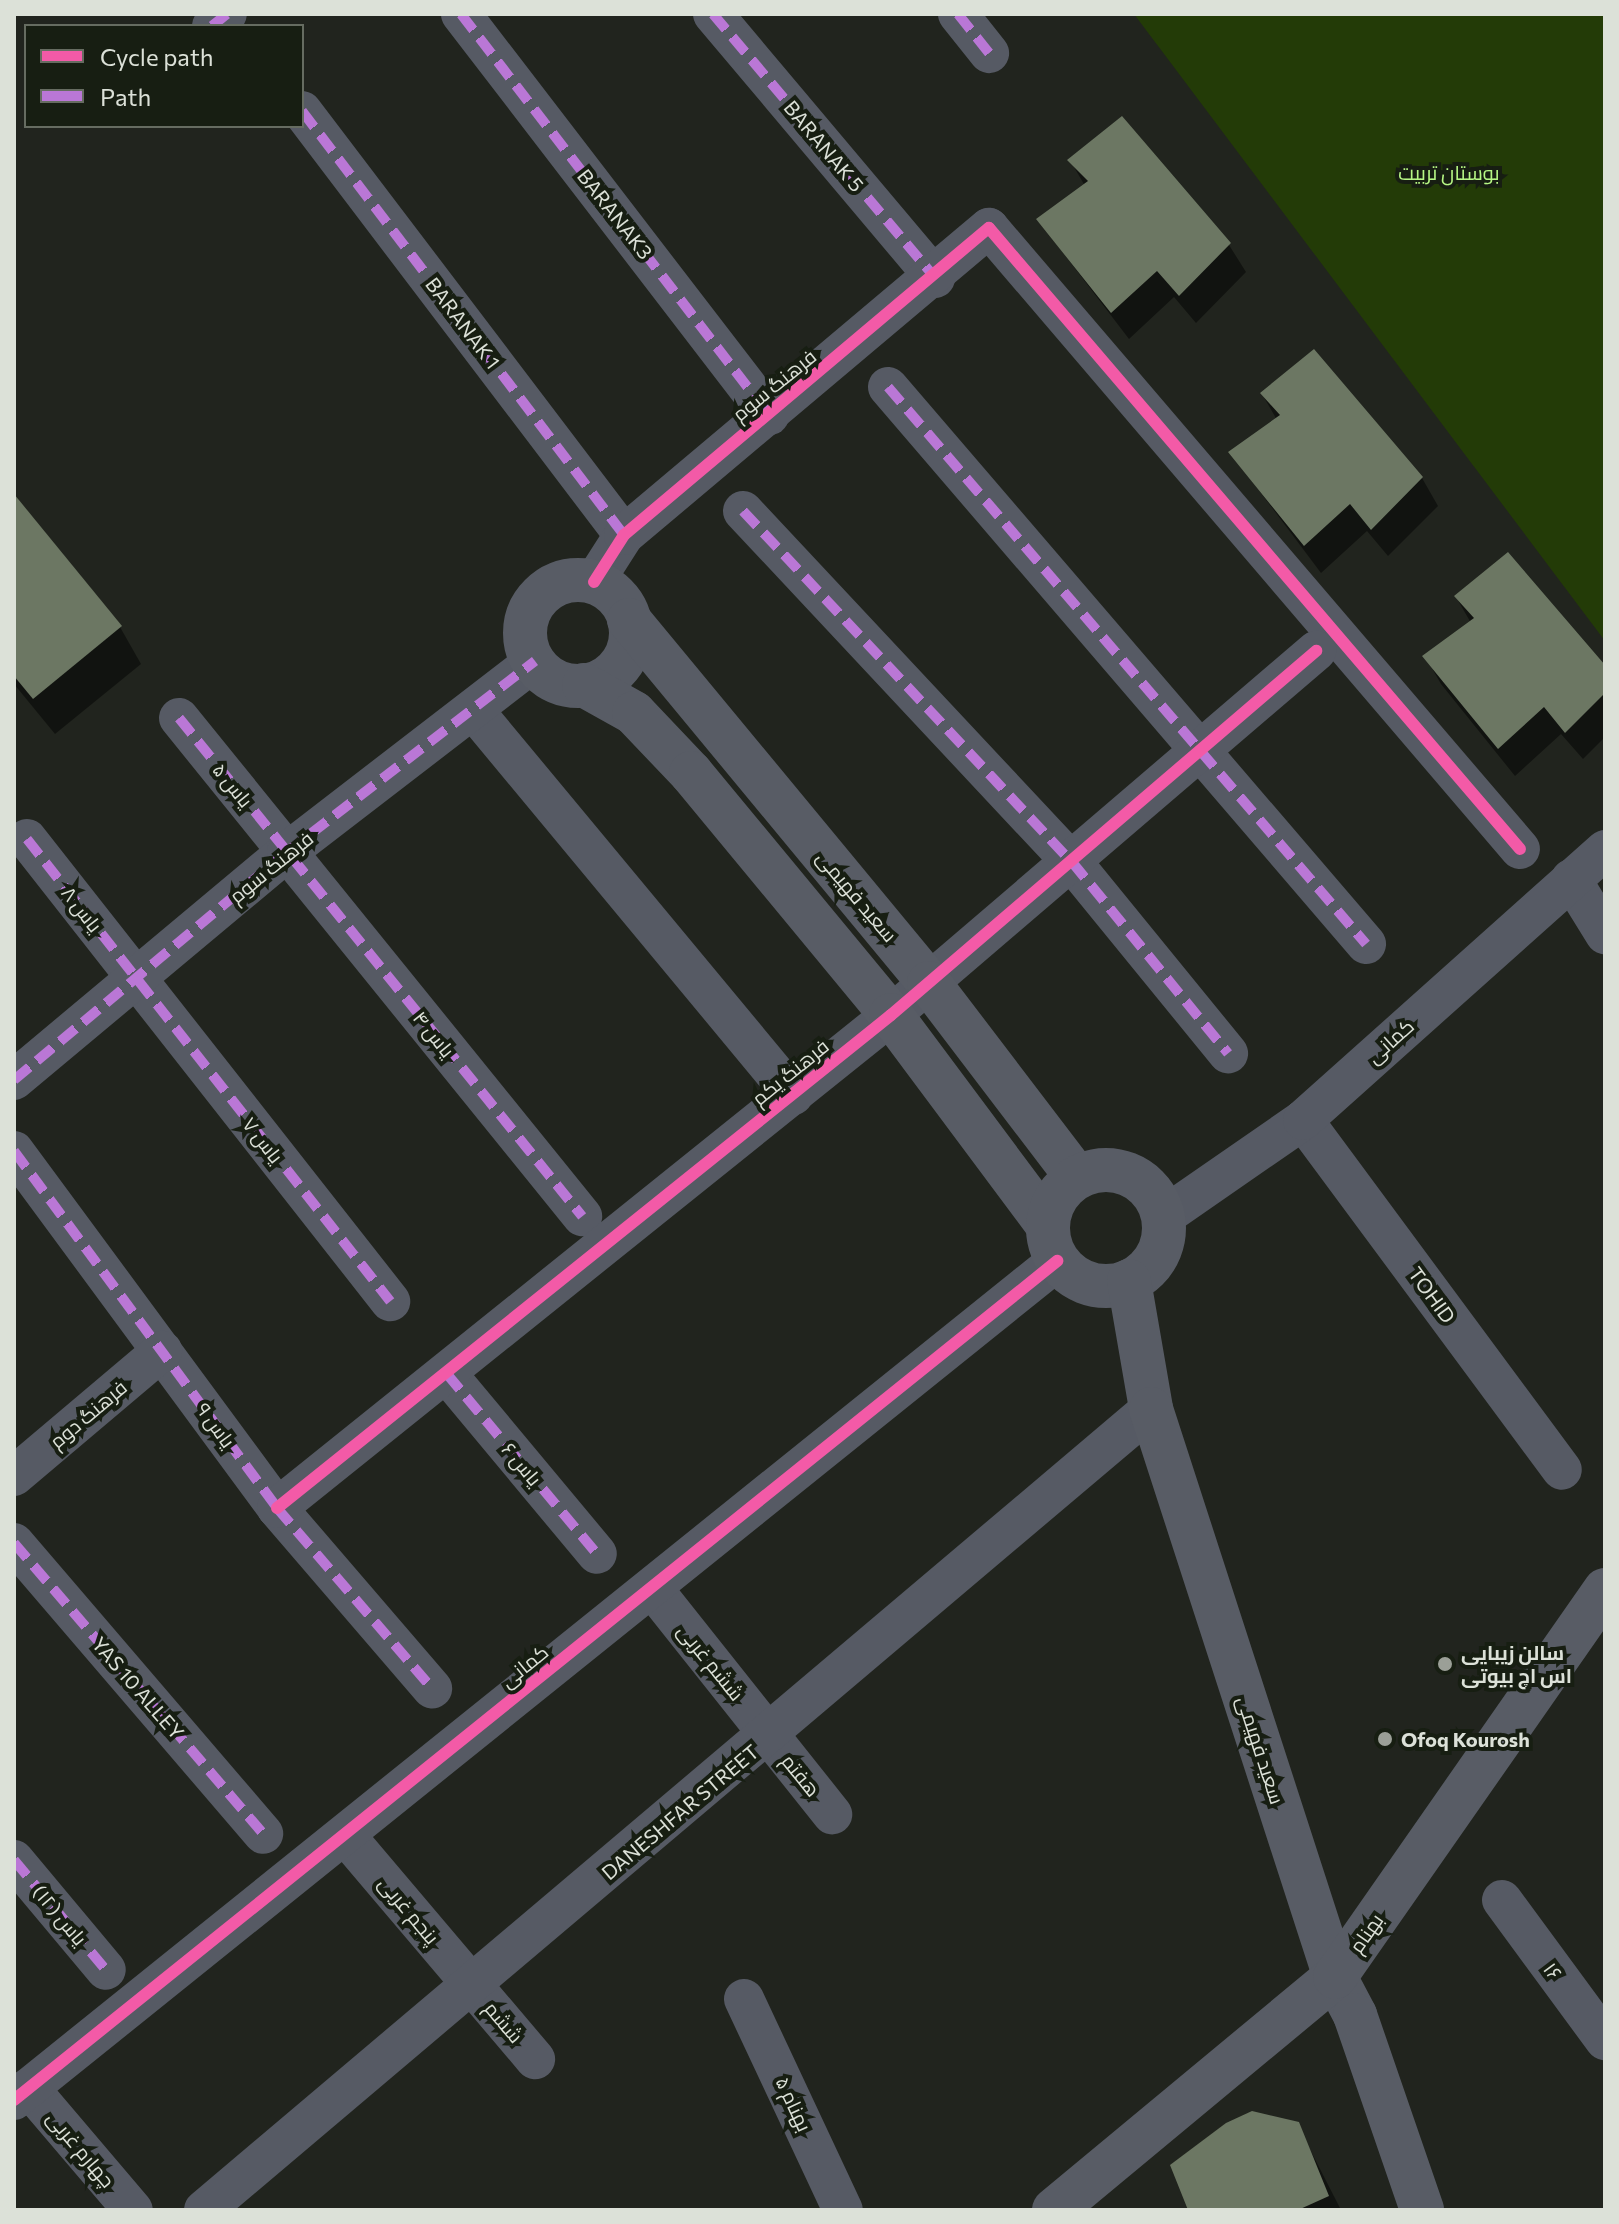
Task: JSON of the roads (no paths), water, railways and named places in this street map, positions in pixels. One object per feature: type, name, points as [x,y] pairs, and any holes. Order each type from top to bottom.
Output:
[{"type":"main road","points":[[584,685],[601,681],[626,655],[629,620],[610,590],[594,582],[559,583],[533,604],[525,636],[535,661],[551,679],[584,685],[634,713],[691,773],[891,1015],[1052,1243],[1090,1284],[1129,1281],[1157,1255],[1163,1217],[1157,1199],[1130,1175],[1113,1169],[1077,1177],[1052,1205],[1052,1243]]},
{"type":"main road","name":"سعید فهیمی","points":[[629,620],[929,983],[1077,1177]]},
{"type":"main road","name":"سعید فهیمی","points":[[1129,1281],[1151,1409],[1335,1977],[1355,2015],[1422,2210]]},
{"type":"main road","name":"بهنام","points":[[1054,2210],[1335,1977],[1605,1590]]},
{"type":"street","name":"BARANAK3","points":[[461,14],[769,415]]},
{"type":"street","name":"BARANAK 5","points":[[713,14],[935,278]]},
{"type":"street","points":[[958,14],[989,53]]},
{"type":"street","name":"BARANAK 1","points":[[304,114],[624,535]]},
{"type":"street","name":"فرهنگ سوم","points":[[594,582],[624,535],[935,278],[989,228],[1520,849]]},
{"type":"street","points":[[888,387],[1366,944]]},
{"type":"street","points":[[743,511],[1072,862],[1228,1053]]},
{"type":"street","name":"فرهنگ یکم","points":[[277,1508],[891,1015],[1316,651]]},
{"type":"street","name":"فرهنگ سوم","points":[[14,1080],[287,852],[475,712],[535,661]]},
{"type":"street","points":[[475,712],[793,1095]]},
{"type":"street","name":"یاس ۵","points":[[179,718],[287,852]]},
{"type":"street","name":"یاس ۸","points":[[27,839],[136,978]]},
{"type":"street","name":"کمانی","points":[[1163,1217],[1303,1120],[1605,850]]},
{"type":"street","name":"یاس ۴","points":[[287,852],[582,1216]]},
{"type":"street","points":[[1571,879],[1605,934]]},
{"type":"street","name":"یاس ۷","points":[[136,978],[390,1301]]},
{"type":"street","name":"TOHID","points":[[1303,1120],[1562,1470]]},
{"type":"street","name":"یاس ۹","points":[[14,1151],[277,1508],[432,1688]]},
{"type":"street","name":"کمانی","points":[[22,2094],[653,1589],[1052,1243]]},
{"type":"street","name":"فرهنگ دوم","points":[[14,1476],[162,1351]]},
{"type":"street","name":"یاس ۶","points":[[447,1374],[597,1554]]},
{"type":"street","name":"DANESHFAR STREET","points":[[204,2210],[770,1736],[1151,1409]]},
{"type":"street","name":"YAS 10 ALLEY","points":[[14,1543],[263,1834]]},
{"type":"street","name":"ششم غربی","points":[[653,1589],[770,1736]]},
{"type":"street","name":"هفتم","points":[[770,1736],[832,1814]]},
{"type":"street","name":"پنجم غربی","points":[[345,1835],[473,1985]]},
{"type":"street","name":"یاس (۱۲)","points":[[14,1860],[106,1970]]},
{"type":"street","name":"۱۶","points":[[1502,1900],[1605,2040]]},
{"type":"street","name":"ششم","points":[[473,1985],[535,2059]]},
{"type":"street","name":"بهنام ۵","points":[[744,1999],[843,2210]]},
{"type":"street","name":"چهارم غربی","points":[[22,2094],[133,2210]]},
{"type":"place","name":"سالن زیبایی اس اچ بیوتی","points":[[1445,1664]]},
{"type":"place","name":"Ofoq Kourosh","points":[[1385,1739]]},
{"type":"park label","name":"بوستان تربیت","points":[[1449,172]]}]
